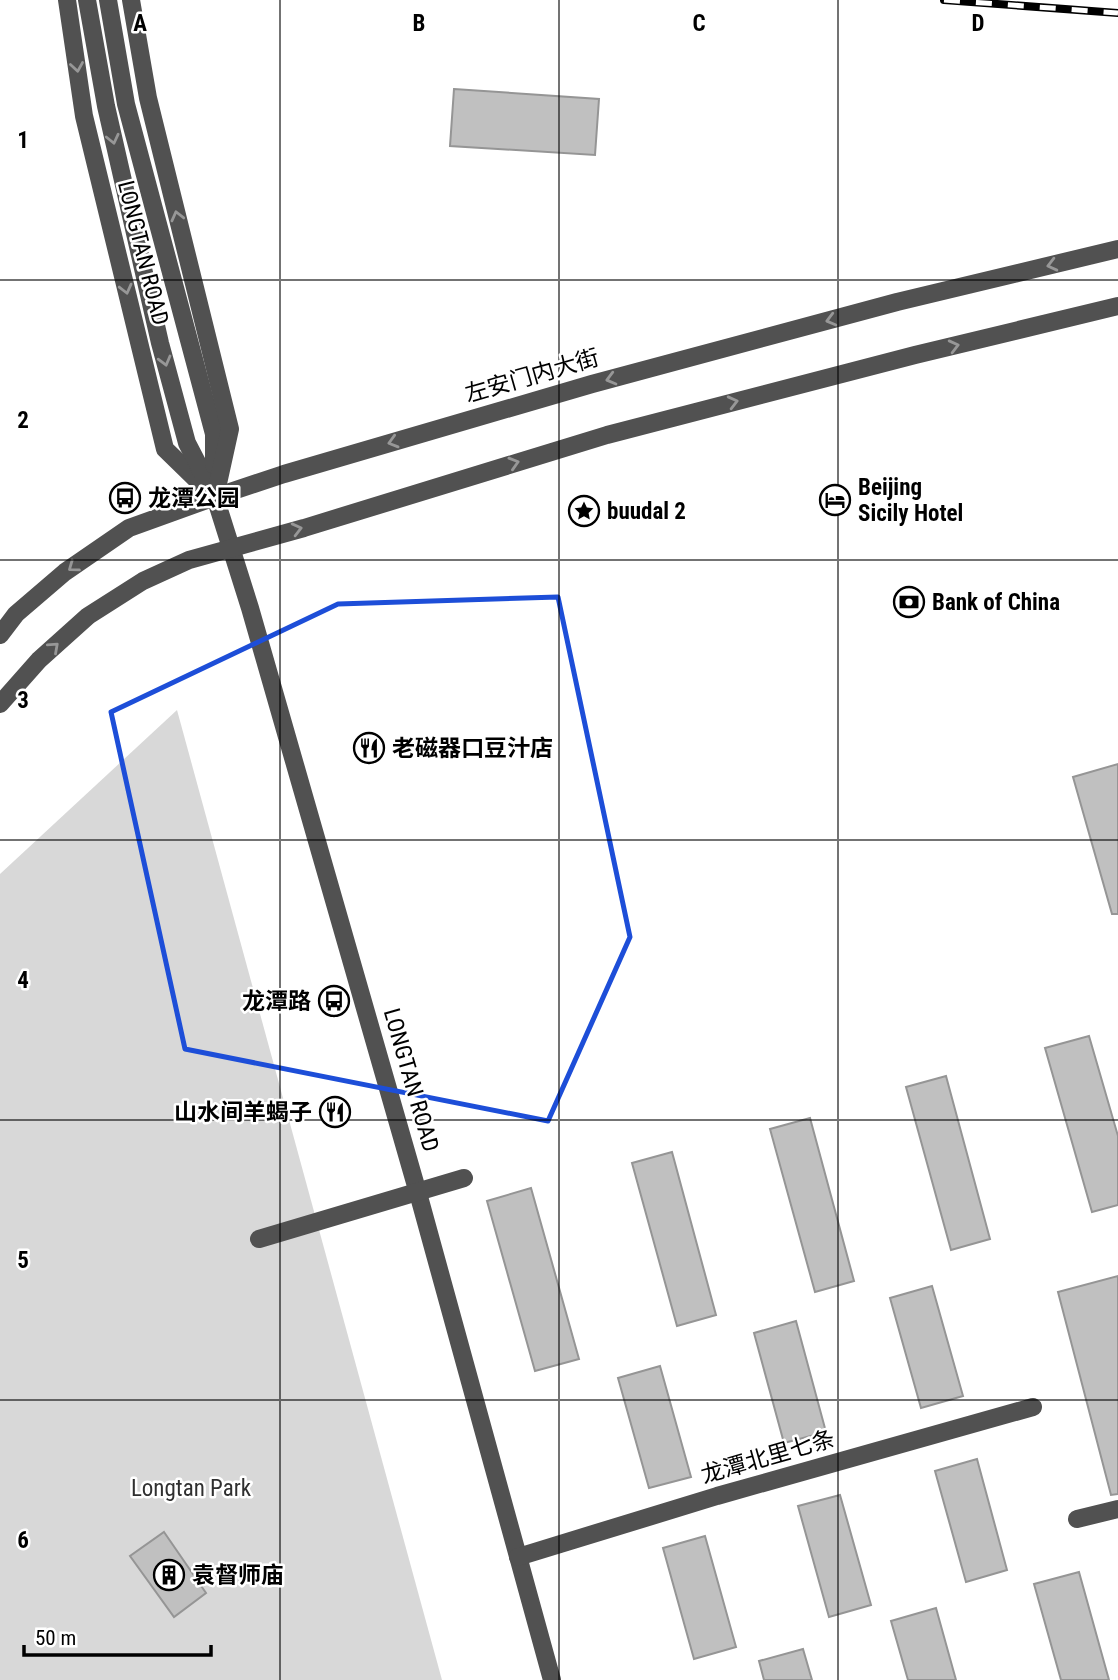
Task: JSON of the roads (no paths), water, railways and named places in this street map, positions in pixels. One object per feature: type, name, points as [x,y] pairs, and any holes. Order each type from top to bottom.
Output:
[{"type":"street","name":"LONGTAN ROAD","points":[[67,0],[84,116],[165,449],[215,497]]},
{"type":"street","name":"LONGTAN ROAD","points":[[87,0],[106,106],[160,342],[187,443],[215,497],[231,548],[418,1193],[552,1680]]},
{"type":"street","name":"LONGTAN ROAD","points":[[108,0],[126,104],[214,434],[215,497]]},
{"type":"street","name":"LONGTAN ROAD","points":[[131,0],[148,98],[230,429],[215,497]]},
{"type":"street","name":"左安门内大街","points":[[0,635],[16,614],[65,572],[129,528],[215,497],[284,474],[593,384],[897,302],[1118,249]]},
{"type":"street","points":[[0,704],[40,660],[88,616],[143,581],[189,560],[304,528],[607,435],[915,355],[1118,306]]},
{"type":"street","points":[[259,1239],[464,1178]]},
{"type":"street","name":"龙潭北里七条","points":[[518,1557],[717,1496],[1033,1406]]},
{"type":"street","points":[[1077,1519],[1118,1509]]},
{"type":"railway","points":[[944,0],[1118,13]]},
{"type":"place","name":"龙潭公园","points":[[125,498]]},
{"type":"place","name":"Beijing Sicily Hotel","points":[[835,500]]},
{"type":"place","name":"buudal 2","points":[[584,511]]},
{"type":"place","name":"Bank of China","points":[[909,602]]},
{"type":"place","name":"老磁器口豆汁店","points":[[369,748]]},
{"type":"place","name":"龙潭路","points":[[334,1001]]},
{"type":"place","name":"山水间羊蝎子","points":[[335,1112]]},
{"type":"place","name":"袁督师庙","points":[[169,1575]]},
{"type":"park label","name":"Longtan Park","points":[[191,1488]]}]
